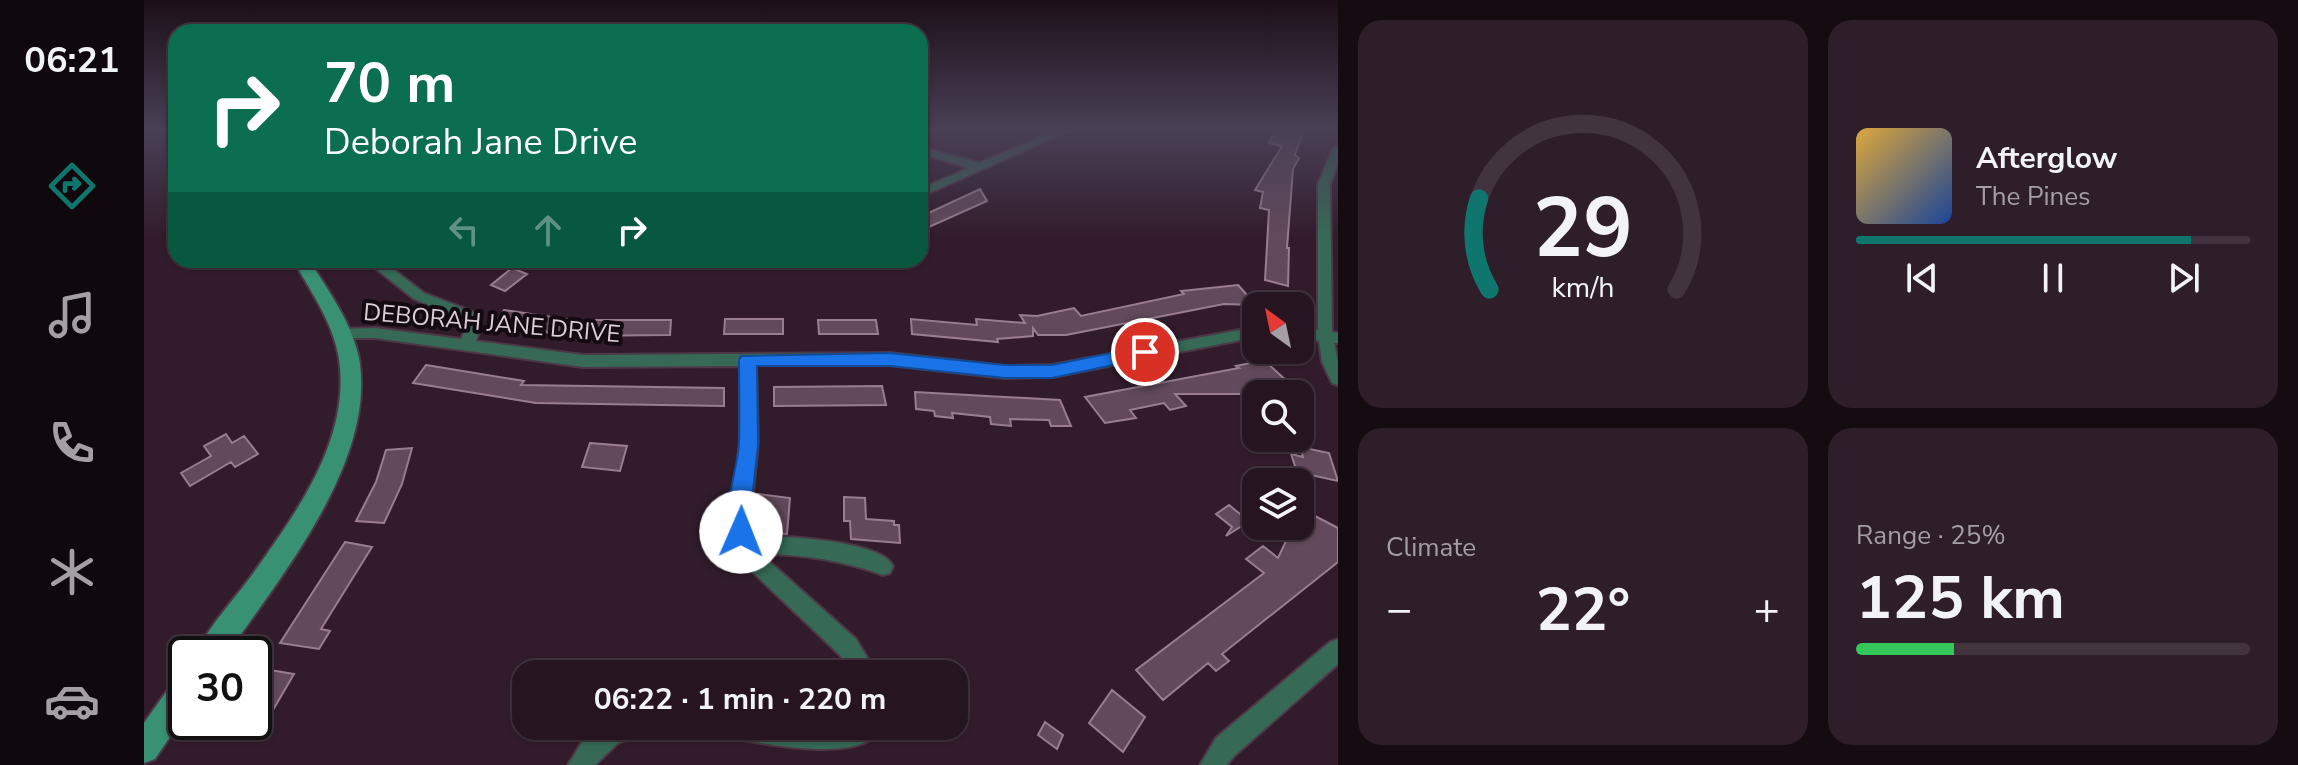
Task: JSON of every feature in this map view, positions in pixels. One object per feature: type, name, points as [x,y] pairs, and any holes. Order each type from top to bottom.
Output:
[{"type":"street","points":[[975,166],[980,167]]},
{"type":"street","points":[[928,190],[983,166]]},
{"type":"street","points":[[1331,166],[1324,184],[1332,336],[1330,362],[1338,379]]},
{"type":"street","points":[[223,636],[289,541],[332,465],[349,416],[352,386],[350,361],[342,334],[305,268]]},
{"type":"street","points":[[382,268],[419,296],[471,316],[473,328],[467,344]]},
{"type":"street","name":"DEBORAH JANE DRIVE","points":[[342,334],[375,333],[583,361],[890,359],[1005,372],[1052,371],[1242,335]]},
{"type":"street","points":[[748,360],[749,445],[741,499],[747,554],[848,647],[857,660]]},
{"type":"street","points":[[744,545],[790,545],[871,559],[883,566]]},
{"type":"street","points":[[1212,765],[1225,747],[1338,650]]},
{"type":"street","points":[[144,748],[168,714]]},
{"type":"street","points":[[580,765],[600,740]]},
{"type":"building","points":[[1270,166],[1295,166],[1287,248],[1288,286],[1265,280],[1269,210],[1260,208],[1263,192],[1255,190]]},
{"type":"building","points":[[980,189],[987,201],[928,227],[928,213]]},
{"type":"building","points":[[512,268],[527,274],[505,291],[491,285]]},
{"type":"building","points":[[1238,285],[1244,292],[1242,305],[1224,304],[1066,335],[1038,335],[1033,328],[1033,336],[997,339],[998,342],[912,334],[911,319],[977,325],[976,319],[1025,323],[1020,315],[1037,316],[1074,308],[1081,316],[1184,294],[1181,291]]},
{"type":"building","points":[[504,310],[592,323],[593,320],[671,320],[670,335],[569,336],[494,324]]},
{"type":"building","points":[[725,319],[783,319],[783,334],[724,334]]},
{"type":"building","points":[[818,320],[876,320],[878,334],[819,334]]},
{"type":"building","points":[[1268,364],[1286,380],[1242,380],[1242,394],[1175,394],[1186,406],[1170,410],[1164,403],[1130,410],[1136,418],[1105,423],[1085,397],[1239,368],[1236,366]]},
{"type":"building","points":[[426,365],[524,381],[521,385],[724,388],[724,406],[536,403],[413,383]]},
{"type":"building","points":[[882,386],[886,405],[774,406],[774,387]]},
{"type":"building","points":[[915,392],[1060,400],[1071,426],[1051,426],[1049,420],[1010,419],[1011,426],[991,424],[990,417],[952,413],[953,418],[935,416],[934,411],[916,409]]},
{"type":"building","points":[[226,434],[232,443],[244,436],[258,454],[235,467],[231,462],[190,486],[181,473],[211,456],[204,446]]},
{"type":"building","points":[[590,443],[627,446],[620,471],[582,467]]},
{"type":"building","points":[[412,448],[402,484],[384,523],[356,521],[376,482],[386,450]]},
{"type":"building","points":[[1314,450],[1329,453],[1338,481],[1314,476],[1314,468],[1296,468],[1291,454],[1303,457],[1302,452]]},
{"type":"building","points":[[758,494],[790,498],[787,534],[756,533]]},
{"type":"building","points":[[844,497],[865,498],[866,519],[894,521],[894,525],[899,525],[900,543],[851,539],[850,521],[844,521]]},
{"type":"building","points":[[1229,505],[1240,514],[1242,511],[1242,526],[1226,536],[1232,527],[1216,514]]},
{"type":"building","points":[[1315,516],[1338,528],[1338,562],[1222,654],[1229,661],[1216,671],[1208,663],[1163,700],[1136,670],[1264,573],[1246,559],[1263,546],[1278,558],[1286,540],[1314,540]]},
{"type":"building","points":[[345,542],[372,547],[321,629],[330,631],[319,649],[280,643]]},
{"type":"building","points":[[272,670],[294,674],[272,712]]},
{"type":"building","points":[[1112,690],[1145,717],[1123,752],[1089,723]]},
{"type":"building","points":[[1045,722],[1063,735],[1057,749],[1038,735]]},
{"type":"route","points":[[741,532],[741,499],[749,445],[748,360],[890,359],[1005,372],[1052,371],[1145,352]]}]
